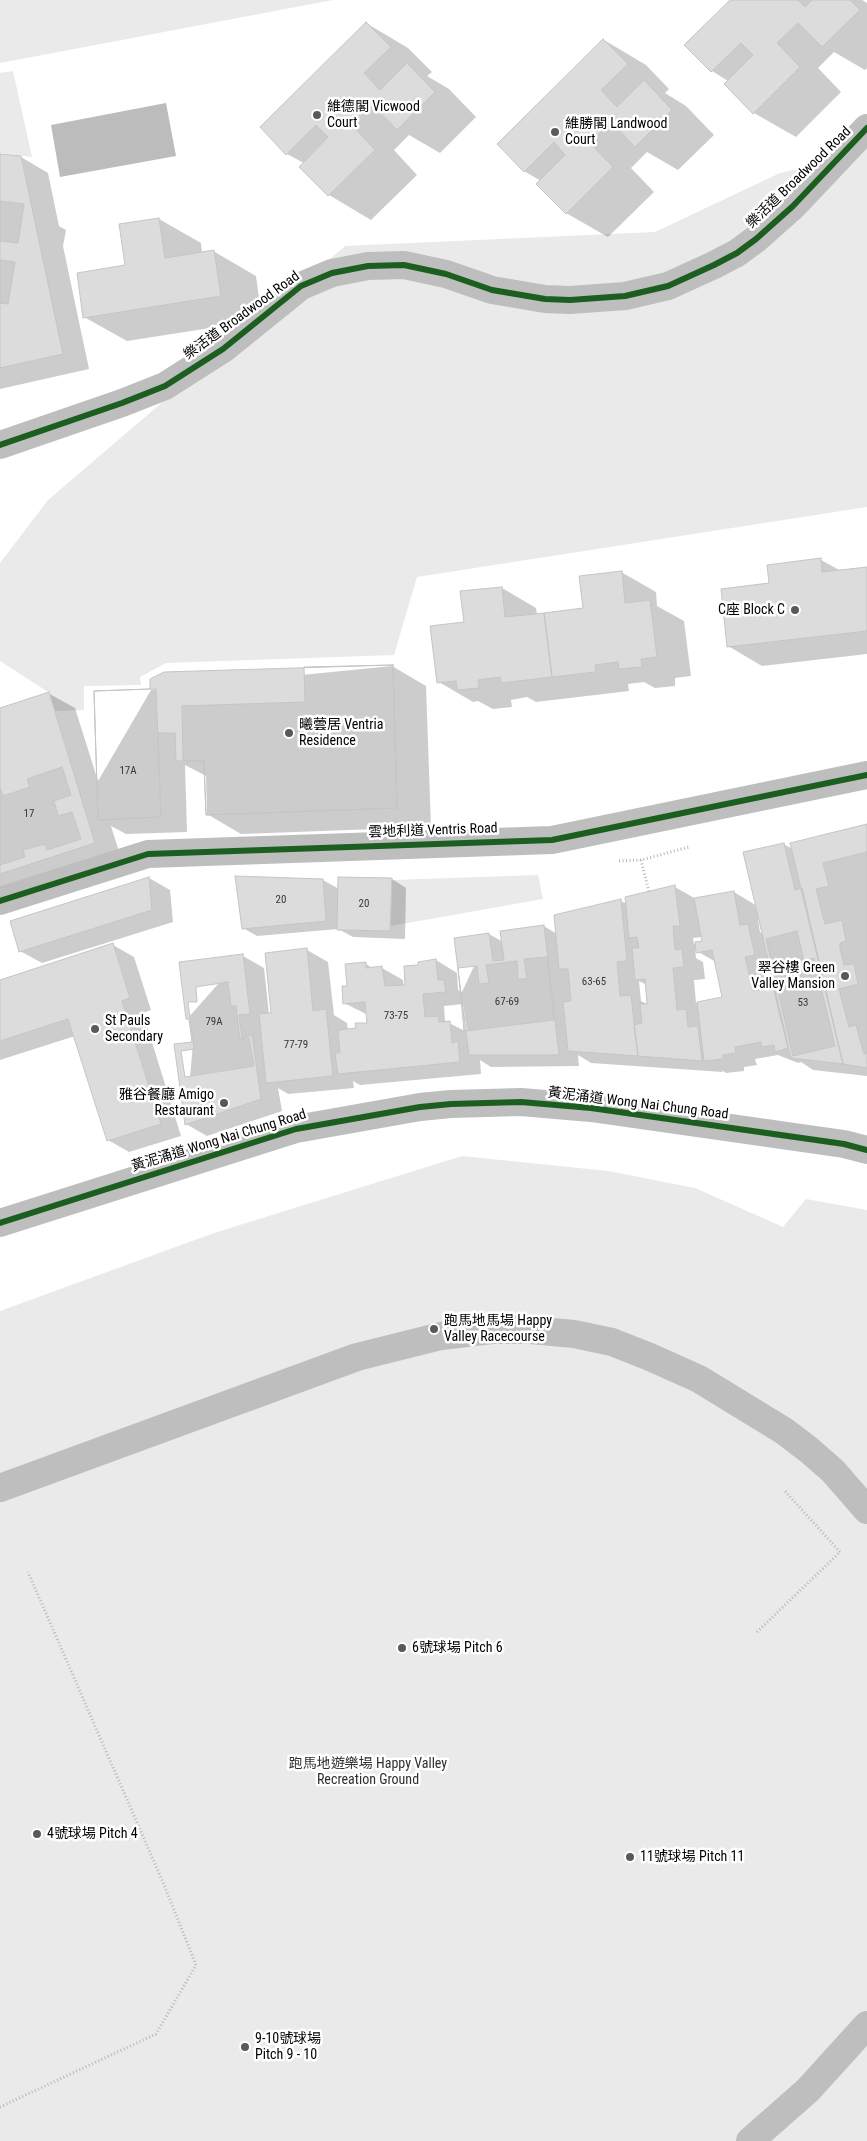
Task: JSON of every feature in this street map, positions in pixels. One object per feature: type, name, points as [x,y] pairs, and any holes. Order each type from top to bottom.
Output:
[{"type":"street","name":"樂活道 Broadwood Road","points":[[0,445],[122,403],[164,386],[223,349],[300,286],[332,273],[385,264],[404,265],[446,274],[492,290],[545,299],[570,300],[625,296],[668,286],[714,266],[756,238],[793,206],[867,128]]},
{"type":"street","name":"雲地利道 Ventris Road","points":[[0,902],[148,854],[552,840],[867,775]]},
{"type":"street","name":"黃泥涌道 Wong Nai Chung Road","points":[[0,1223],[296,1129],[411,1108],[452,1104],[521,1102],[591,1108],[859,1144]]},
{"type":"street","points":[[0,1488],[358,1357],[441,1336],[492,1330],[531,1330],[574,1334],[612,1342],[699,1379],[784,1431],[809,1450],[834,1471],[867,1510]]},
{"type":"street","points":[[750,2141],[808,2090],[867,2024]]},
{"type":"path","points":[[642,860],[649,892]]},
{"type":"path","points":[[757,1632],[840,1552],[784,1490]]},
{"type":"path","points":[[0,2107],[156,2034],[196,1966],[162,1880],[28,1572]]},
{"type":"green space","points":[[0,0],[333,0],[0,63]]},
{"type":"green space","points":[[13,71],[32,157],[0,153],[0,73]]},
{"type":"green space","points":[[867,134],[867,507],[417,577],[394,655],[166,663],[140,677],[141,685],[84,686],[84,710],[54,711],[48,692],[0,661],[0,563],[48,500],[345,246],[655,232],[780,173],[828,162]]},
{"type":"green space","points":[[538,875],[543,899],[391,926],[392,880]]},
{"type":"green space","name":"跑馬地遊樂場 Happy Valley Recreation Ground","points":[[462,1156],[608,1171],[695,1188],[783,1227],[806,1199],[867,1210],[867,2141],[0,2141],[0,1311],[214,1233]]},
{"type":"shaded area","points":[[166,103],[176,156],[60,177],[51,125]]},
{"type":"building","points":[[730,0],[798,0],[805,7],[812,0],[850,0],[860,10],[822,47],[798,23],[777,43],[800,67],[753,114],[724,84],[753,55],[741,43],[711,72],[684,45]]},
{"type":"building","name":"維德閣 Vicwood Court","points":[[366,22],[391,47],[364,73],[380,90],[407,63],[435,92],[397,130],[373,105],[352,125],[375,150],[328,196],[299,167],[328,137],[316,125],[286,155],[260,127]]},
{"type":"building","name":"維勝閣 Landwood Court","points":[[603,39],[628,64],[601,90],[617,107],[644,80],[672,110],[635,147],[611,122],[590,143],[613,167],[566,214],[536,184],[565,155],[554,142],[524,172],[497,144]]},
{"type":"building","points":[[0,154],[21,156],[63,354],[0,368]]},
{"type":"building","points":[[0,201],[24,204],[18,243],[0,241]]},
{"type":"building","points":[[159,218],[165,258],[214,250],[221,296],[83,318],[77,273],[125,265],[119,224]]},
{"type":"building","points":[[0,260],[15,262],[8,304],[0,303]]},
{"type":"building","name":"C座 Block C","points":[[821,558],[822,572],[867,567],[867,631],[727,647],[721,589],[769,583],[767,565]]},
{"type":"building","points":[[622,571],[625,603],[650,600],[657,657],[641,659],[642,667],[619,669],[618,662],[595,665],[596,672],[552,677],[544,613],[583,608],[579,576]]},
{"type":"building","points":[[502,587],[505,617],[544,613],[552,677],[501,683],[500,677],[478,680],[479,688],[457,690],[456,681],[437,683],[430,626],[464,622],[460,591]]},
{"type":"building","name":"曦蕓居 Ventria Residence","points":[[393,665],[397,808],[206,815],[204,761],[183,761],[182,706],[305,702],[304,667]]},
{"type":"building","name":"曦蕓居 Ventria Residence","points":[[393,665],[397,808],[206,815],[204,761],[176,761],[175,733],[158,733],[161,817],[98,820],[94,691],[150,689],[150,679],[164,672]]},
{"type":"building","points":[[156,689],[161,817],[98,820],[94,691]]},
{"type":"building","points":[[49,692],[95,843],[0,874],[0,708]]},
{"type":"building","points":[[62,767],[71,795],[54,801],[58,816],[72,812],[81,839],[47,850],[45,844],[23,850],[25,857],[0,865],[0,788],[3,796],[30,787],[27,779]]},
{"type":"building","name":"翠谷樓 Green Valley Mansion","points":[[867,824],[867,1068],[843,1064],[790,843]]},
{"type":"building","points":[[784,843],[795,890],[802,888],[843,1064],[791,1058],[743,852]]},
{"type":"building","points":[[867,852],[867,1053],[864,1054],[856,1025],[849,1027],[839,989],[858,984],[854,964],[844,965],[840,949],[840,943],[846,941],[842,920],[825,924],[816,889],[829,886],[823,863]]},
{"type":"building","points":[[235,876],[323,879],[326,921],[242,929]]},
{"type":"building","points":[[149,877],[152,910],[19,952],[10,921]]},
{"type":"building","points":[[338,877],[392,878],[390,931],[337,930]]},
{"type":"building","points":[[675,885],[680,926],[673,926],[675,950],[682,949],[684,967],[673,968],[677,1010],[686,1009],[688,1027],[698,1026],[702,1061],[638,1056],[634,1025],[642,1023],[640,1004],[647,1004],[645,979],[635,980],[632,948],[639,948],[637,937],[629,938],[625,897]]},
{"type":"building","points":[[734,891],[740,925],[748,924],[755,955],[745,957],[753,991],[773,987],[788,1048],[775,1052],[774,1045],[762,1047],[761,1042],[735,1047],[736,1053],[723,1055],[723,1059],[704,1061],[697,1002],[722,997],[712,950],[696,953],[695,942],[702,941],[694,898]]},
{"type":"building","points":[[621,899],[627,961],[617,962],[620,996],[631,995],[638,1056],[568,1051],[563,1002],[571,1001],[568,969],[559,969],[554,915]]},
{"type":"building","points":[[544,925],[559,1055],[469,1055],[454,938],[489,933],[493,961],[504,960],[500,931]]},
{"type":"building","points":[[797,931],[804,961],[814,958],[835,1046],[793,1056],[766,939]]},
{"type":"building","points":[[113,943],[130,998],[122,1001],[161,1124],[107,1141],[68,1019],[0,1041],[0,980]]},
{"type":"building","points":[[307,948],[313,1011],[326,1009],[333,1076],[266,1083],[259,1014],[271,1013],[265,953]]},
{"type":"building","points":[[243,954],[250,1014],[239,1015],[242,1038],[252,1035],[261,1099],[185,1125],[174,1044],[192,1042],[189,1019],[186,1019],[179,962]]},
{"type":"building","points":[[547,957],[554,1020],[464,1031],[458,968],[477,966],[479,984],[489,983],[486,965],[517,961],[518,979],[527,979],[524,959]]},
{"type":"building","points":[[436,959],[438,980],[444,980],[446,992],[423,994],[425,1017],[439,1016],[439,1022],[450,1021],[452,1043],[458,1041],[460,1062],[338,1074],[335,1053],[340,1053],[338,1030],[356,1028],[355,1023],[367,1023],[365,1002],[343,1004],[342,986],[347,986],[345,964],[366,962],[366,968],[382,966],[385,986],[405,985],[404,966],[418,965],[418,962]]},
{"type":"building","points":[[228,982],[231,1006],[236,1006],[240,1039],[249,1038],[254,1066],[185,1077],[181,1051],[194,1049],[188,1002],[197,1002],[196,987]]},
{"type":"tram line","points":[[0,1223],[274,1135],[341,1120],[420,1107],[485,1102],[564,1105],[818,1129],[867,1138]]},
{"type":"cycle path","points":[[0,445],[122,403],[165,386],[223,349],[301,286],[332,273],[368,266],[404,265],[446,274],[492,290],[545,299],[570,300],[625,296],[668,286],[737,253],[756,239],[793,206],[867,128]]},
{"type":"cycle path","points":[[0,901],[148,854],[552,840],[867,775]]},
{"type":"cycle path","points":[[0,1223],[296,1129],[420,1107],[451,1104],[521,1102],[591,1108],[844,1144],[867,1150]]},
{"type":"place","name":"維德閣 Vicwood Court","points":[[317,115]]},
{"type":"place","name":"維勝閣 Landwood Court","points":[[555,132]]},
{"type":"place","name":"C座 Block C","points":[[795,610]]},
{"type":"place","name":"曦蕓居 Ventria Residence","points":[[289,733]]},
{"type":"place","name":"翠谷樓 Green Valley Mansion","points":[[845,976]]},
{"type":"place","name":"St Pauls Secondary","points":[[95,1029]]},
{"type":"place","name":"雅谷餐廳 Amigo Restaurant","points":[[224,1103]]},
{"type":"place","name":"跑馬地馬場 Happy Valley Racecourse","points":[[434,1329]]},
{"type":"place","name":"6號球場 Pitch 6","points":[[402,1648]]},
{"type":"place","name":"4號球場 Pitch 4","points":[[37,1834]]},
{"type":"place","name":"11號球場 Pitch 11","points":[[630,1857]]},
{"type":"place","name":"9-10號球場 Pitch 9 - 10","points":[[245,2047]]}]
